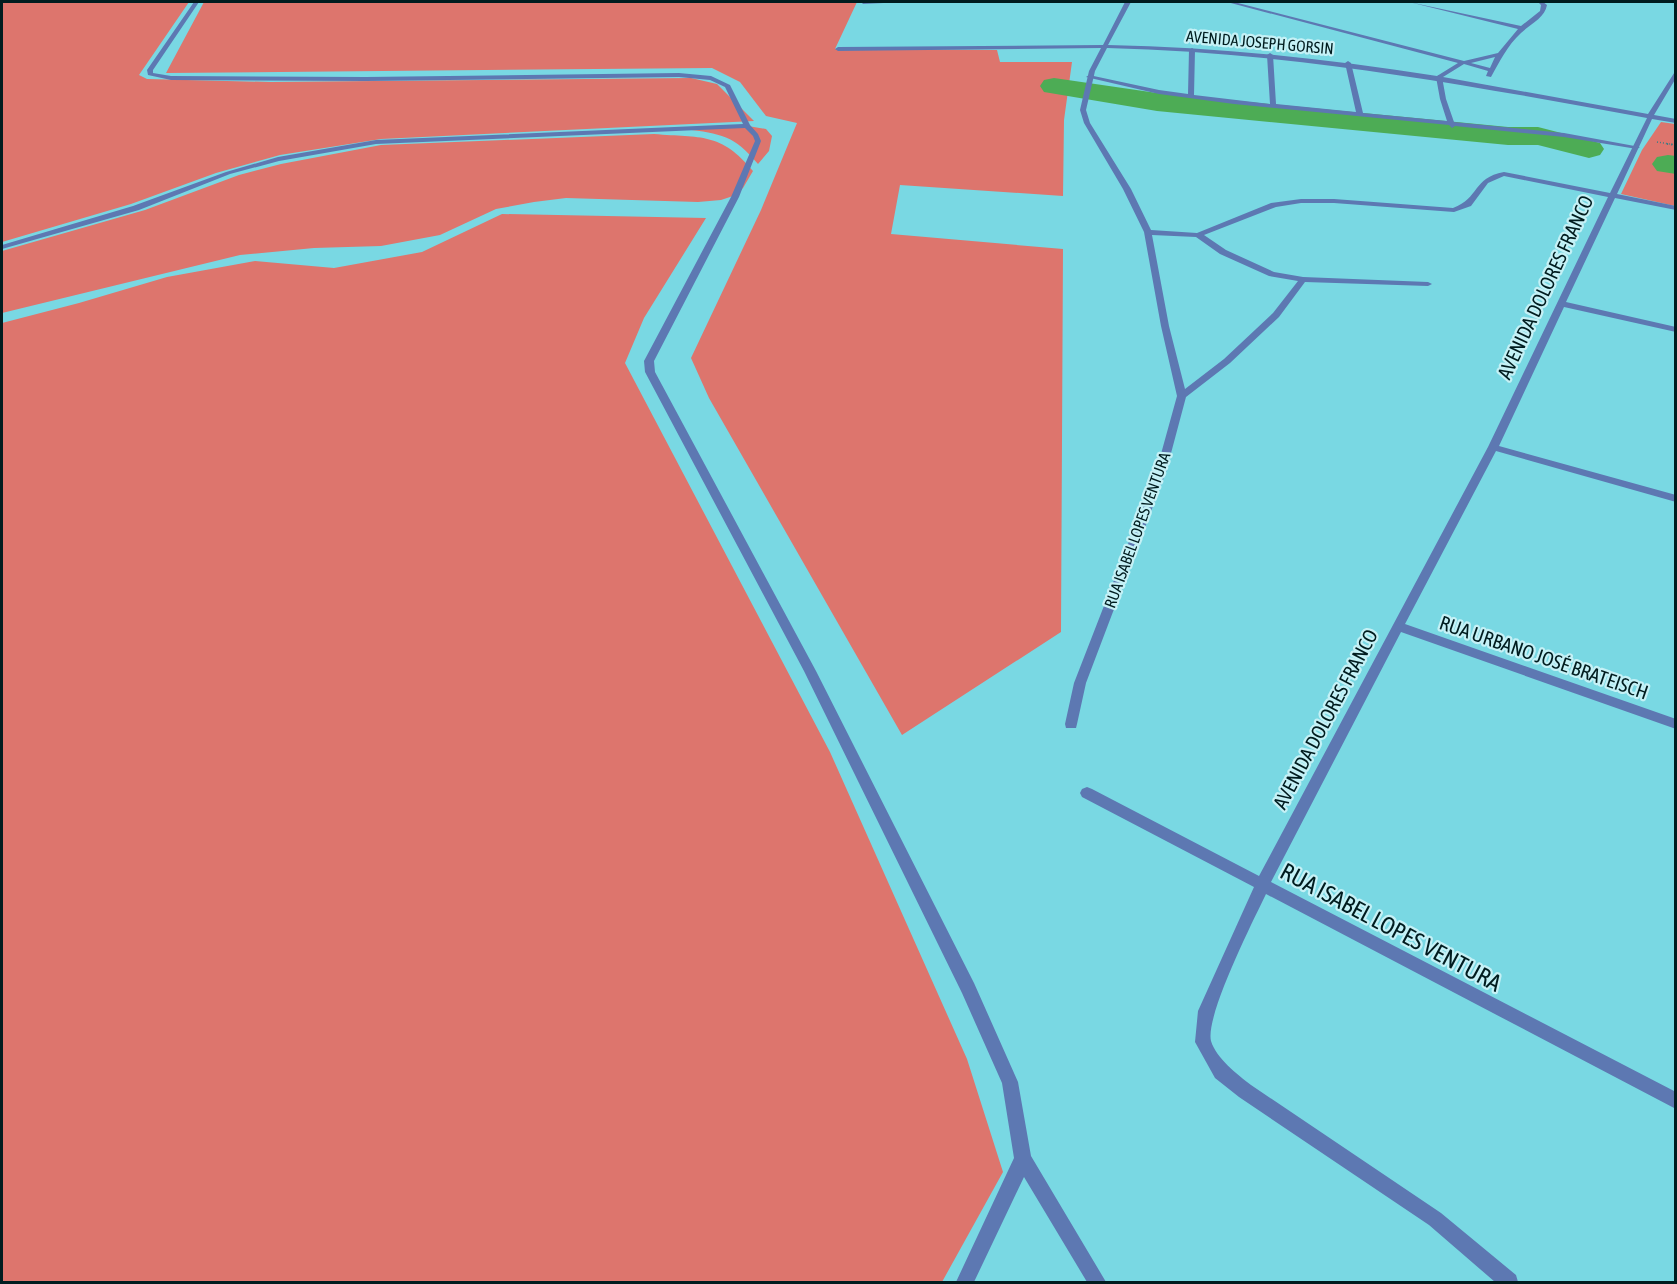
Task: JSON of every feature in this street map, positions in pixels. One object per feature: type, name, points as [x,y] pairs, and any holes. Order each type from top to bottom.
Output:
[{"type":"street","points":[[196,2],[150,70],[150,74],[171,78],[354,79],[696,76],[720,81],[728,86],[747,126],[756,135],[758,141],[735,197],[650,361],[650,372],[810,671],[968,988],[1010,1082],[1023,1159],[1097,1282]]},
{"type":"street","points":[[863,2],[901,2]]},
{"type":"street","name":"RUA ISABEL LOPES VENTURA","points":[[1071,724],[1084,674],[1161,471],[1182,396],[1165,326],[1148,232],[1127,189],[1087,123],[1083,110],[1089,80],[1128,2]]},
{"type":"street","points":[[1230,2],[1492,70]]},
{"type":"street","points":[[1411,2],[1521,27]]},
{"type":"street","points":[[1485,85],[1497,55],[1521,27],[1543,12],[1544,5],[1541,2]]},
{"type":"street","name":"AVENIDA JOSEPH GORSIN","points":[[838,49],[1106,46],[1270,55],[1348,63],[1439,77],[1676,121]]},
{"type":"street","points":[[1191,96],[1192,50]]},
{"type":"street","points":[[1270,55],[1273,107]]},
{"type":"street","points":[[1452,126],[1439,77],[1462,63],[1497,55]]},
{"type":"street","points":[[1348,63],[1360,116]]},
{"type":"street","name":"AVENIDA DOLORES FRANCO","points":[[1509,1282],[1435,1219],[1245,1091],[1221,1072],[1203,1042],[1206,1011],[1262,885],[1493,447],[1650,117],[1676,72]]},
{"type":"street","points":[[1089,80],[1273,107],[1564,135],[1637,147]]},
{"type":"street","points":[[2,247],[136,208],[248,167],[278,159],[376,142],[747,126]]},
{"type":"street","points":[[1148,232],[1198,235],[1274,205],[1301,201],[1334,201],[1454,210],[1467,204],[1481,185],[1493,175],[1504,174],[1676,208]]},
{"type":"street","points":[[1198,235],[1251,266],[1272,274],[1303,279],[1428,284]]},
{"type":"street","points":[[1182,396],[1227,361],[1276,315],[1303,279]]},
{"type":"street","points":[[1563,304],[1676,330]]},
{"type":"street","points":[[1493,447],[1676,499]]},
{"type":"street","name":"RUA URBANO JOSÉ BRATEISCH","points":[[1400,627],[1676,723]]},
{"type":"street","name":"RUA ISABEL LOPES VENTURA","points":[[1087,793],[1676,1101]]},
{"type":"street","points":[[965,1282],[1023,1159]]},
{"type":"shaded area","points":[[2,2],[189,2],[139,75],[147,79],[271,82],[691,78],[717,84],[754,121],[381,139],[280,155],[216,173],[131,204],[2,242]]},
{"type":"shaded area","points":[[204,2],[857,2],[835,49],[997,50],[1000,62],[1072,62],[1064,120],[1063,196],[900,185],[891,234],[1063,249],[1061,632],[902,735],[709,398],[691,358],[761,210],[797,123],[766,116],[740,82],[712,68],[166,73]]},
{"type":"shaded area","points":[[1661,122],[1675,124],[1675,206],[1621,194],[1642,150]]},
{"type":"shaded area","points":[[748,126],[766,129],[772,136],[769,151],[758,164],[742,147],[726,138],[708,132],[685,129]]},
{"type":"shaded area","points":[[654,134],[698,137],[720,143],[731,149],[753,171],[743,188],[733,196],[721,200],[698,202],[566,198],[534,202],[496,209],[440,235],[381,246],[314,248],[240,255],[2,313],[2,251],[145,210],[239,175],[281,164],[381,145]]},
{"type":"shaded area","points":[[502,214],[706,218],[644,318],[625,363],[830,752],[967,1059],[1003,1172],[942,1282],[2,1282],[2,323],[167,277],[255,261],[334,268],[422,252]]},
{"type":"waterway","points":[[1054,86],[1157,102],[1508,136],[1538,136],[1589,149]]},
{"type":"waterway","points":[[1668,164],[1676,165]]}]
